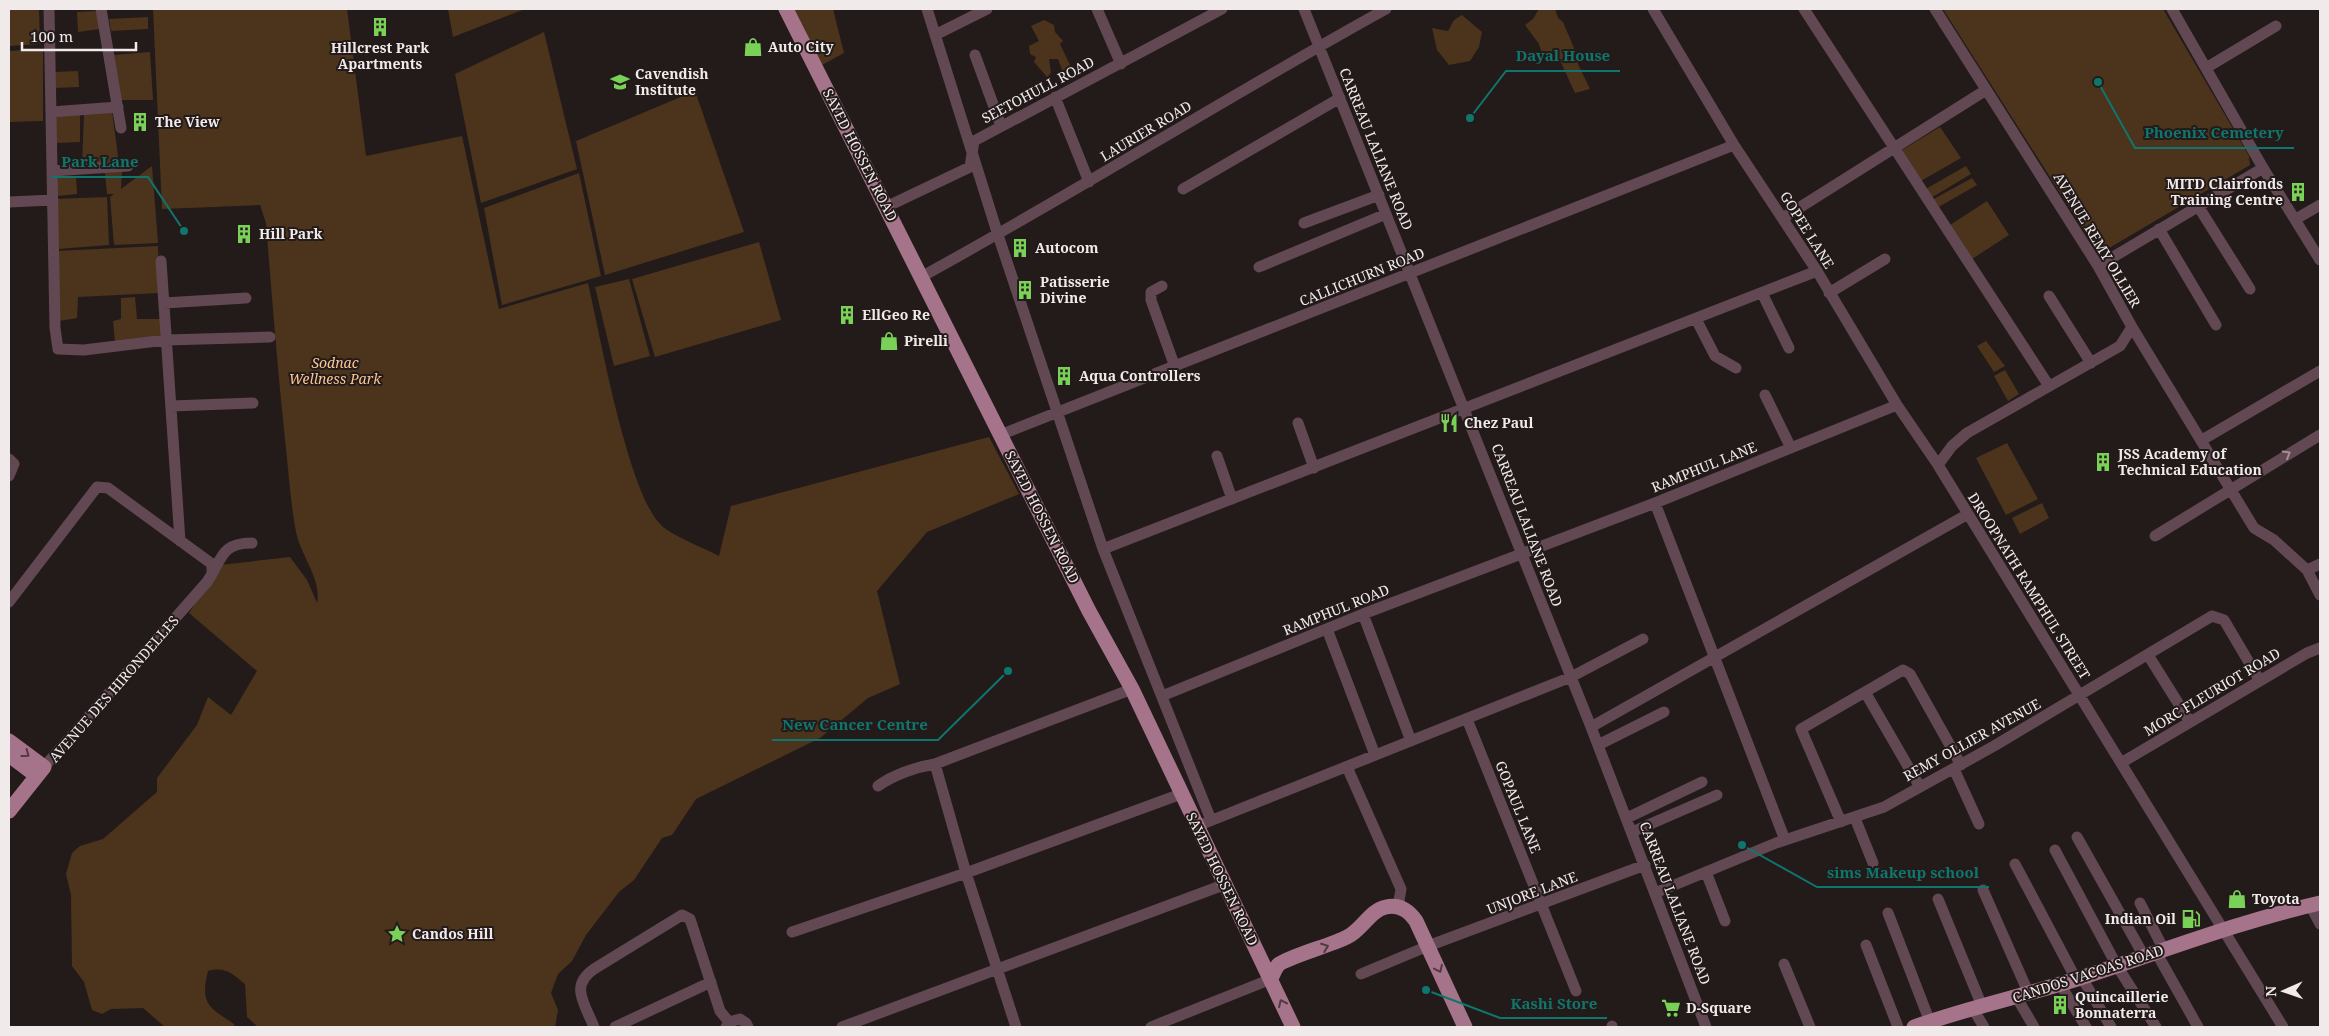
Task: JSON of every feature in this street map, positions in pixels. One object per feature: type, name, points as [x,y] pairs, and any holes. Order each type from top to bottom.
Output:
[{"type":"main road","name":"SAYED HOSSEN ROAD","points":[[786,9],[1089,611],[1132,689],[1180,794],[1226,884],[1293,1027]]},
{"type":"main road","points":[[9,741],[41,772]]},
{"type":"main road","points":[[9,755],[41,772]]},
{"type":"main road","name":"AVENUE DES HIRONDELLES","points":[[9,811],[41,772]]},
{"type":"main road","name":"CANDOS VACOAS ROAD","points":[[1914,1027],[2023,996],[2223,930],[2315,904]]},
{"type":"main road","points":[[1271,979],[1279,964],[1348,937],[1378,910],[1387,906],[1398,907],[1412,916],[1428,946],[1465,1027]]},
{"type":"main road","points":[[1259,954],[1279,964]]},
{"type":"street","points":[[49,9],[55,328],[58,349],[84,350],[166,340],[270,337]]},
{"type":"street","points":[[101,9],[122,128]]},
{"type":"street","points":[[927,9],[998,235],[1103,549],[1211,820]]},
{"type":"street","points":[[935,35],[987,9]]},
{"type":"street","points":[[1097,9],[1121,64]]},
{"type":"street","name":"SEETOHULL ROAD","points":[[886,207],[970,167],[974,141],[1222,9]]},
{"type":"street","name":"CARREAU LALIANE ROAD","points":[[1304,9],[1627,818],[1706,1027]]},
{"type":"street","name":"LAURIER ROAD","points":[[921,277],[998,235],[1319,46],[1386,9]]},
{"type":"street","name":"GOPEE LANE","points":[[1653,9],[1734,145],[1783,218],[1897,405],[1938,466]]},
{"type":"street","points":[[1804,9],[2049,386]]},
{"type":"street","name":"AVENUE REMY OLLIER","points":[[1935,9],[2098,266],[2254,528],[2274,540],[2308,570]]},
{"type":"street","points":[[2172,9],[2263,168],[2320,260]]},
{"type":"street","points":[[2206,68],[2276,26]]},
{"type":"street","points":[[975,55],[1001,126]]},
{"type":"street","points":[[1783,218],[1986,90]]},
{"type":"street","points":[[1055,97],[1089,182]]},
{"type":"street","points":[[1183,189],[1340,98]]},
{"type":"street","points":[[51,112],[118,107]]},
{"type":"street","name":"CALLICHURN ROAD","points":[[1000,435],[1734,145]]},
{"type":"street","points":[[52,171],[128,166]]},
{"type":"street","points":[[2098,266],[2263,168]]},
{"type":"street","points":[[1304,224],[1378,195]]},
{"type":"street","points":[[9,202],[53,200]]},
{"type":"street","points":[[2296,219],[2320,205]]},
{"type":"street","points":[[2198,206],[2250,289]]},
{"type":"street","points":[[1259,267],[1386,214]]},
{"type":"street","points":[[2159,229],[2216,325]]},
{"type":"street","points":[[1829,293],[1885,259]]},
{"type":"street","points":[[161,261],[180,541]]},
{"type":"street","points":[[1103,549],[1816,271]]},
{"type":"street","points":[[1162,286],[1151,292],[1151,300],[1175,367]]},
{"type":"street","points":[[1762,293],[1789,348]]},
{"type":"street","points":[[2049,296],[2091,363]]},
{"type":"street","points":[[164,303],[246,298]]},
{"type":"street","points":[[1696,319],[1715,356],[1736,368]]},
{"type":"street","points":[[1938,466],[1952,446],[1967,433],[2120,346],[2132,326]]},
{"type":"street","points":[[2202,440],[2320,371]]},
{"type":"street","points":[[1764,395],[1790,448]]},
{"type":"street","points":[[171,406],[253,403]]},
{"type":"street","name":"RAMPHUL LANE","points":[[1522,554],[1655,503],[1897,405]]},
{"type":"street","points":[[1298,423],[1314,468]]},
{"type":"street","points":[[2155,536],[2320,435]]},
{"type":"street","points":[[1217,456],[1232,499]]},
{"type":"street","points":[[9,459],[14,464],[9,476]]},
{"type":"street","name":"DROOPNATH RAMPHUL STREET","points":[[1938,466],[2283,1027]]},
{"type":"street","points":[[9,602],[97,487],[108,488],[180,541],[212,569]]},
{"type":"street","points":[[1655,503],[1785,840]]},
{"type":"street","points":[[1591,727],[1968,514]]},
{"type":"street","name":"AVENUE DES HIRONDELLES","points":[[41,772],[197,595],[226,549],[234,545],[252,542]]},
{"type":"street","name":"RAMPHUL ROAD","points":[[1162,696],[1363,614],[1522,554]]},
{"type":"street","points":[[2320,564],[2308,570],[2320,595]]},
{"type":"street","points":[[1363,614],[1410,741]]},
{"type":"street","name":"REMY OLLIER AVENUE","points":[[1655,893],[1785,840],[1884,807],[1958,767],[2080,696],[2148,656],[2207,618],[2217,616],[2224,620],[2260,681]]},
{"type":"street","points":[[1327,629],[1375,755]]},
{"type":"street","points":[[1196,826],[1571,677],[1643,639]]},
{"type":"street","name":"MORC FLEURIOT ROAD","points":[[2120,763],[2307,653],[2320,648]]},
{"type":"street","points":[[2148,656],[2190,722]]},
{"type":"street","points":[[1841,822],[1801,732],[1802,727],[1903,670],[1907,671],[1958,767],[1979,824]]},
{"type":"street","points":[[878,786],[901,775],[935,764],[1132,689]]},
{"type":"street","points":[[1865,692],[1920,787]]},
{"type":"street","points":[[1598,745],[1664,712]]},
{"type":"street","name":"GOPAUL LANE","points":[[1467,719],[1576,990]]},
{"type":"street","points":[[935,764],[966,873],[1016,1027]]},
{"type":"street","points":[[1348,767],[1401,889],[1398,907]]},
{"type":"street","points":[[1627,818],[1702,782]]},
{"type":"street","points":[[792,932],[966,873],[1180,794]]},
{"type":"street","points":[[1632,832],[1717,795]]},
{"type":"street","points":[[1855,818],[1873,863]]},
{"type":"street","points":[[2077,838],[2155,953],[2198,1027]]},
{"type":"street","points":[[2055,850],[2117,966],[2156,1027]]},
{"type":"street","points":[[2015,864],[2079,978],[2111,1027]]},
{"type":"street","name":"UNJORE LANE","points":[[1361,974],[1428,946],[1541,906],[1645,865]]},
{"type":"street","points":[[1706,872],[1725,921]]},
{"type":"street","points":[[842,1027],[1226,884]]},
{"type":"street","points":[[1983,890],[2034,1027]]},
{"type":"street","points":[[1938,899],[1984,1027]]},
{"type":"street","points":[[2140,903],[2155,953]]},
{"type":"street","points":[[2315,904],[2320,924]]},
{"type":"street","points":[[1888,913],[1937,1022]]},
{"type":"street","points":[[594,1027],[581,994],[579,985],[582,979],[594,969],[682,915],[690,918],[720,1011],[728,1024],[743,1020],[748,1027]]},
{"type":"street","points":[[1866,945],[1898,1027]]},
{"type":"street","points":[[1784,964],[1810,1027]]},
{"type":"street","points":[[1151,1027],[1271,979]]},
{"type":"street","points":[[615,1027],[711,982]]},
{"type":"street","points":[[2060,984],[2086,1027]]},
{"type":"green space","points":[[9,9],[39,9],[40,44],[9,46]]},
{"type":"green space","name":"Sodnac Wellness Park","points":[[153,9],[347,9],[366,156],[462,136],[499,309],[588,283],[617,412],[638,482],[650,509],[662,526],[673,534],[719,556],[731,506],[989,437],[1019,494],[927,532],[877,591],[900,684],[868,698],[820,738],[696,799],[672,835],[662,838],[634,880],[619,892],[586,935],[572,961],[558,974],[551,993],[558,1010],[555,1027],[258,1027],[247,1017],[245,984],[233,974],[224,970],[214,970],[208,971],[206,982],[205,990],[208,1003],[234,1024],[235,1027],[165,1027],[143,1008],[111,1009],[102,1014],[92,1010],[84,982],[72,966],[71,895],[66,874],[72,853],[80,846],[103,839],[157,792],[157,778],[197,725],[208,697],[231,715],[257,671],[189,613],[220,565],[290,557],[307,580],[317,603],[318,594],[314,577],[296,532],[293,512],[280,393],[266,223],[260,205],[162,209]]},
{"type":"green space","points":[[448,9],[525,9],[453,37]]},
{"type":"green space","points":[[794,9],[833,9],[844,53],[820,66]]},
{"type":"green space","points":[[1539,9],[1555,9],[1558,18],[1563,22],[1574,48],[1578,64],[1590,89],[1575,93],[1558,56],[1543,57],[1539,44],[1525,25],[1533,19]]},
{"type":"green space","points":[[1943,9],[2163,9],[2249,156],[2250,165],[2099,254]]},
{"type":"green space","points":[[95,11],[98,13],[100,29],[78,32],[77,12]]},
{"type":"green space","points":[[1462,15],[1482,32],[1479,47],[1470,61],[1449,65],[1437,50],[1432,28],[1448,31],[1454,20]]},
{"type":"green space","points":[[148,17],[148,29],[111,31],[109,19]]},
{"type":"green space","points":[[1044,20],[1054,25],[1055,32],[1063,41],[1060,44],[1070,65],[1070,69],[1062,70],[1058,59],[1049,59],[1051,73],[1047,77],[1034,62],[1036,57],[1030,54],[1029,46],[1039,41],[1031,26]]},
{"type":"green space","points":[[544,32],[577,169],[481,203],[455,74]]},
{"type":"green space","points":[[43,49],[43,121],[9,122],[9,51]]},
{"type":"green space","points":[[150,52],[153,100],[121,100],[114,55]]},
{"type":"green space","points":[[78,71],[79,87],[54,88],[54,72]]},
{"type":"green space","points":[[695,91],[744,232],[605,275],[576,141]]},
{"type":"green space","points":[[112,111],[119,164],[82,166],[84,114]]},
{"type":"green space","points":[[80,113],[80,142],[56,143],[55,116]]},
{"type":"green space","points":[[1940,127],[1961,158],[1919,182],[1899,152]]},
{"type":"green space","points":[[152,166],[158,243],[114,245],[110,197],[114,194],[107,194],[105,173],[122,171],[121,189]]},
{"type":"green space","points":[[1966,166],[1971,174],[1929,199],[1924,190]]},
{"type":"green space","points":[[579,173],[601,276],[502,305],[484,208]]},
{"type":"green space","points":[[76,176],[77,194],[57,196],[57,177]]},
{"type":"green space","points":[[1972,178],[1977,185],[1935,209],[1930,201]]},
{"type":"green space","points":[[107,197],[109,245],[58,249],[56,199]]},
{"type":"green space","points":[[1987,201],[2009,235],[1969,261],[1947,227]]},
{"type":"green space","points":[[759,242],[781,320],[655,357],[632,279]]},
{"type":"green space","points":[[158,246],[159,293],[78,297],[77,318],[59,321],[57,251]]},
{"type":"green space","points":[[629,279],[650,356],[614,366],[595,287]]},
{"type":"green space","points":[[135,297],[137,319],[161,319],[162,338],[115,342],[113,321],[121,319],[121,298]]},
{"type":"green space","points":[[1986,341],[2005,366],[1994,372],[1977,346]]},
{"type":"green space","points":[[2005,370],[2019,394],[2008,401],[1994,376]]},
{"type":"green space","points":[[2007,443],[2038,499],[2006,515],[1976,458]]},
{"type":"green space","points":[[2042,503],[2049,518],[2020,534],[2012,518]]},
{"type":"place","name":"Hillcrest Park Apartments","points":[[380,27]]},
{"type":"place","name":"Auto City","points":[[753,47]]},
{"type":"place","name":"Cavendish Institute","points":[[620,82]]},
{"type":"place","name":"Phoenix Cemetery","points":[[2098,82]]},
{"type":"place","name":"Dayal House","points":[[1470,118]]},
{"type":"place","name":"The View","points":[[140,122]]},
{"type":"place","name":"MITD Clairfonds Training Centre","points":[[2298,192]]},
{"type":"place","name":"Park Lane","points":[[184,231]]},
{"type":"place","name":"Hill Park","points":[[244,234]]},
{"type":"place","name":"Autocom","points":[[1020,248]]},
{"type":"place","name":"Patisserie Divine","points":[[1025,290]]},
{"type":"place","name":"EllGeo Re","points":[[847,315]]},
{"type":"place","name":"Pirelli","points":[[889,341]]},
{"type":"place","name":"Aqua Controllers","points":[[1064,376]]},
{"type":"place","name":"Chez Paul","points":[[1449,423]]},
{"type":"place","name":"JSS Academy of Technical Education","points":[[2103,462]]},
{"type":"place","name":"New Cancer Centre","points":[[1008,671]]},
{"type":"place","name":"sims Makeup school","points":[[1742,845]]},
{"type":"place","name":"Toyota","points":[[2237,899]]},
{"type":"place","name":"Indian Oil","points":[[2191,919]]},
{"type":"place","name":"Candos Hill","points":[[397,934]]},
{"type":"place","name":"Kashi Store","points":[[1426,990]]},
{"type":"place","name":"Quincaillerie Bonnaterra","points":[[2060,1005]]},
{"type":"place","name":"D-Square","points":[[1671,1008]]}]
